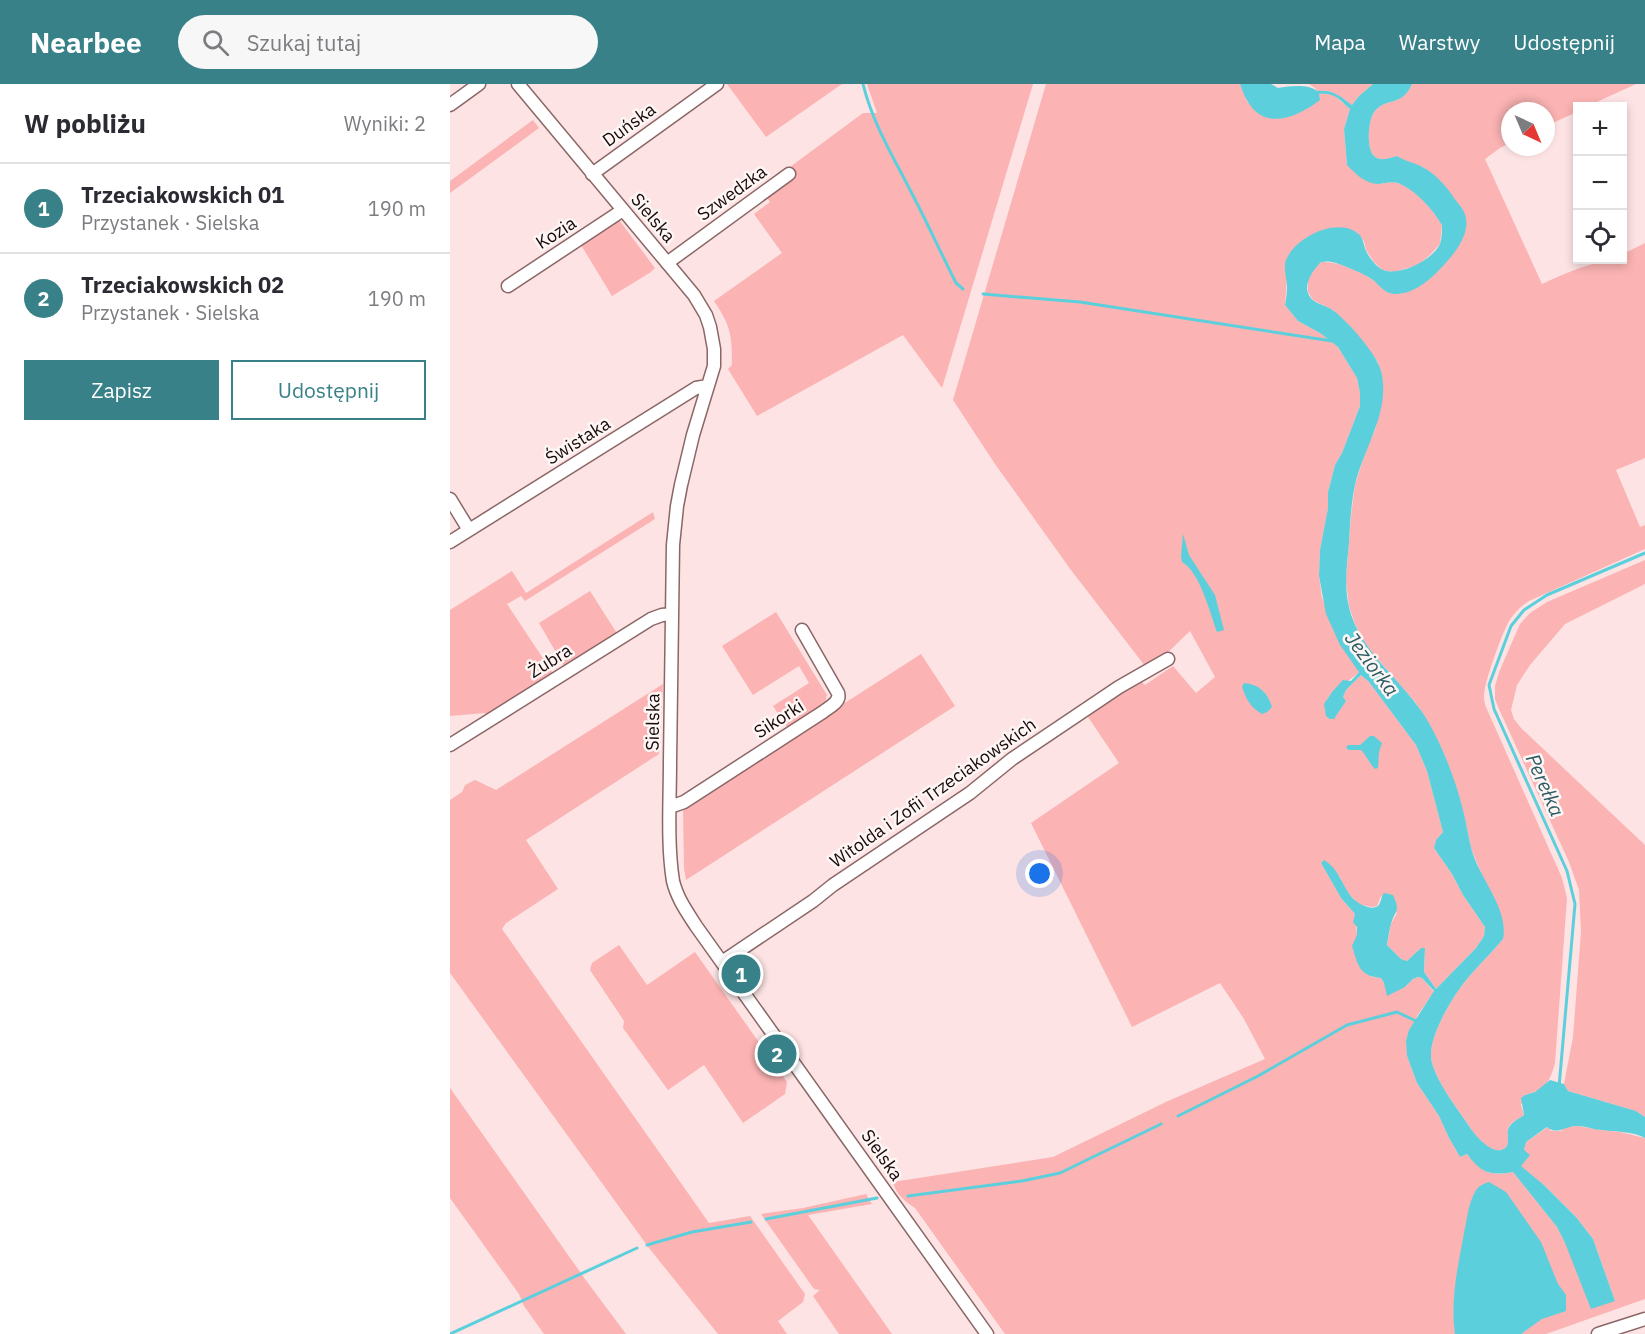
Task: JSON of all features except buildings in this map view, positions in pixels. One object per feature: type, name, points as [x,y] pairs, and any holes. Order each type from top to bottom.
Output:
[{"type":"street","points":[[450,105],[479,84]]},
{"type":"street","name":"Sielska","points":[[518,84],[698,302],[710,327],[714,357],[713,373],[693,435],[677,506],[673,545],[670,807],[671,862],[677,895],[683,907],[987,1334]]},
{"type":"street","name":"Duńska","points":[[592,174],[717,84]]},
{"type":"street","name":"Szwedzka","points":[[667,263],[789,174]]},
{"type":"street","name":"Kozia","points":[[508,286],[623,210]]},
{"type":"street","name":"Świstaka","points":[[450,542],[696,388],[708,386]]},
{"type":"street","points":[[450,499],[469,530]]},
{"type":"street","name":"Żubra","points":[[450,745],[651,619],[672,614]]},
{"type":"street","name":"Sikorki","points":[[670,807],[684,802],[838,700],[838,693],[802,630]]},
{"type":"street","name":"Witolda i Zofii Trzeciakowskich","points":[[722,962],[970,793],[1012,759],[1119,687],[1168,659]]},
{"type":"street","points":[[1598,1334],[1645,1319]]},
{"type":"shaded area","points":[[727,84],[842,84],[766,137]]},
{"type":"shaded area","points":[[867,84],[1033,84],[942,388],[903,335],[757,416],[728,369],[732,365],[732,346],[724,317],[714,301],[782,253],[754,214],[770,202],[766,196],[795,175],[790,167],[863,113],[877,113]]},
{"type":"shaded area","points":[[1046,84],[1240,84],[1248,103],[1328,93],[1334,95],[1350,109],[1344,129],[1347,165],[1379,184],[1396,182],[1405,186],[1429,207],[1442,225],[1440,244],[1430,255],[1418,265],[1394,272],[1382,270],[1374,262],[1366,250],[1364,241],[1356,232],[1287,276],[1285,305],[1298,321],[1320,333],[1338,347],[1357,378],[1360,393],[1360,406],[1335,465],[1328,492],[1319,576],[1322,598],[1359,672],[1332,693],[1328,698],[1325,711],[1343,697],[1346,690],[1361,675],[1369,682],[1416,745],[1427,771],[1443,832],[1436,840],[1434,848],[1485,927],[1484,936],[1476,948],[1436,989],[1424,972],[1425,952],[1421,948],[1407,961],[1401,959],[1387,945],[1391,924],[1397,913],[1381,896],[1377,906],[1361,906],[1346,891],[1340,877],[1321,863],[1341,898],[1355,914],[1357,935],[1372,977],[1381,978],[1384,983],[1405,987],[1418,977],[1422,978],[1434,992],[1417,1016],[1407,1056],[1417,1083],[1439,1116],[1460,1157],[1467,1154],[1487,1172],[1498,1174],[1513,1172],[1557,1227],[1565,1243],[1615,1301],[1593,1239],[1576,1217],[1544,1185],[1520,1166],[1526,1142],[1548,1127],[1551,1131],[1561,1131],[1566,1127],[1578,1126],[1645,1138],[1645,1299],[1546,1334],[1005,1334],[915,1208],[896,1190],[893,1182],[1053,1157],[1168,1101],[1265,1059],[1244,1019],[1220,983],[1132,1027],[1031,823],[1119,763],[1086,714],[1140,680],[1145,685],[1173,666],[1196,693],[1215,677],[1190,631],[1165,655],[1145,666],[1071,570],[995,464],[953,400]]},
{"type":"shaded area","points":[[1309,84],[1373,84],[1352,105],[1332,92],[1317,91]]},
{"type":"shaded area","points":[[1412,84],[1636,84],[1597,102],[1573,102],[1573,114],[1555,122],[1555,102],[1501,102],[1501,148],[1485,159],[1542,284],[1591,264],[1627,264],[1627,252],[1645,243],[1645,458],[1616,470],[1640,527],[1645,525],[1645,549],[1520,607],[1506,627],[1484,691],[1486,706],[1562,878],[1567,898],[1555,1063],[1546,1084],[1537,1091],[1525,1095],[1521,1105],[1524,1115],[1509,1126],[1507,1146],[1501,1150],[1487,1146],[1471,1129],[1443,1087],[1432,1063],[1431,1055],[1435,1036],[1453,998],[1503,939],[1485,882],[1472,851],[1461,803],[1444,754],[1416,703],[1365,645],[1349,606],[1346,580],[1351,516],[1355,485],[1375,430],[1383,393],[1378,362],[1358,336],[1333,310],[1313,300],[1308,292],[1308,280],[1321,262],[1347,267],[1370,278],[1388,292],[1403,293],[1463,238],[1425,168],[1397,156],[1379,159],[1371,152],[1369,134],[1375,111],[1384,104],[1399,99]]},
{"type":"shaded area","points":[[533,120],[539,128],[450,193],[450,181]]},
{"type":"shaded area","points":[[619,220],[655,268],[612,296],[581,245]]},
{"type":"shaded area","points":[[653,512],[655,519],[525,601],[521,596],[507,604],[554,675],[487,718],[485,713],[450,716],[450,610],[512,571],[526,593]]},
{"type":"shaded area","points":[[1645,560],[1645,584],[1565,624],[1530,665],[1517,685],[1511,710],[1521,728],[1645,845],[1645,1117],[1636,1111],[1568,1091],[1564,1084],[1573,1037],[1581,932],[1579,890],[1569,862],[1499,709],[1495,699],[1495,686],[1520,624],[1530,613],[1547,602]]},
{"type":"shaded area","points":[[590,591],[618,635],[565,668],[539,623]]},
{"type":"shaded area","points":[[776,612],[827,695],[824,706],[789,730],[773,706],[809,683],[799,666],[753,695],[722,646]]},
{"type":"shaded area","points":[[921,654],[955,706],[686,880],[683,807]]},
{"type":"shaded area","points":[[663,684],[659,754],[526,840],[558,889],[506,923],[502,929],[709,1223],[750,1216],[805,1294],[803,1302],[778,1321],[787,1334],[718,1334],[649,1248],[450,973],[450,800],[462,792],[465,785],[475,780],[496,790]]},
{"type":"shaded area","points":[[619,945],[647,985],[695,952],[787,1082],[785,1094],[743,1123],[704,1065],[668,1090],[623,1028],[624,1021],[590,970],[592,963]]},
{"type":"shaded area","points":[[450,1088],[626,1334],[544,1334],[524,1306],[519,1294],[450,1198]]},
{"type":"shaded area","points":[[866,1194],[872,1204],[808,1215],[892,1334],[839,1334],[813,1296],[820,1290],[814,1289],[761,1214],[803,1208]]},
{"type":"water","name":"Jeziorka","points":[[1240,84],[1271,84],[1278,88],[1304,86],[1317,91],[1332,92],[1352,105],[1373,84],[1412,84],[1404,96],[1384,104],[1375,111],[1369,134],[1371,152],[1379,159],[1397,156],[1423,167],[1447,188],[1462,208],[1466,218],[1465,233],[1458,248],[1438,272],[1416,289],[1403,293],[1389,293],[1365,275],[1328,262],[1321,262],[1314,270],[1307,286],[1314,301],[1334,311],[1374,356],[1381,371],[1383,386],[1380,415],[1355,485],[1346,575],[1349,607],[1362,638],[1416,704],[1437,739],[1459,795],[1472,851],[1498,905],[1504,928],[1503,939],[1463,984],[1443,1016],[1432,1046],[1431,1055],[1435,1071],[1448,1096],[1471,1129],[1492,1149],[1501,1150],[1507,1146],[1509,1127],[1524,1115],[1521,1098],[1535,1092],[1550,1080],[1564,1084],[1568,1091],[1636,1111],[1645,1117],[1645,1138],[1629,1133],[1574,1126],[1558,1130],[1551,1130],[1547,1127],[1526,1142],[1524,1150],[1530,1155],[1521,1166],[1576,1217],[1593,1239],[1615,1301],[1591,1309],[1557,1227],[1513,1172],[1498,1174],[1487,1172],[1467,1154],[1460,1157],[1439,1116],[1417,1083],[1407,1056],[1406,1041],[1409,1030],[1434,991],[1422,978],[1418,977],[1387,996],[1381,978],[1368,975],[1360,968],[1352,946],[1357,935],[1357,927],[1353,922],[1355,914],[1341,898],[1321,863],[1324,860],[1331,865],[1353,898],[1368,907],[1378,906],[1384,893],[1393,895],[1397,908],[1387,945],[1401,959],[1407,961],[1421,948],[1425,948],[1424,972],[1436,989],[1476,948],[1484,936],[1485,927],[1434,848],[1436,840],[1443,832],[1427,771],[1416,745],[1369,682],[1361,675],[1346,690],[1343,697],[1346,701],[1334,719],[1326,716],[1324,704],[1332,692],[1343,680],[1351,681],[1359,672],[1340,645],[1326,614],[1319,576],[1328,492],[1335,465],[1360,406],[1360,393],[1357,378],[1338,347],[1320,333],[1298,321],[1285,305],[1286,260],[1298,244],[1316,232],[1337,227],[1356,232],[1361,236],[1372,261],[1381,269],[1396,271],[1414,266],[1436,250],[1441,242],[1442,225],[1423,201],[1405,186],[1395,182],[1379,184],[1369,182],[1347,165],[1344,129],[1350,109],[1336,97],[1319,94],[1320,100],[1293,116],[1273,119],[1264,117],[1255,111]]},
{"type":"water","points":[[1183,534],[1189,555],[1215,595],[1224,630],[1217,632],[1208,604],[1194,574],[1182,562]]},
{"type":"water","points":[[1244,683],[1258,687],[1268,697],[1272,707],[1267,712],[1262,714],[1252,706],[1242,687]]},
{"type":"water","points":[[1370,736],[1374,736],[1382,743],[1378,768],[1375,769],[1361,750],[1346,748],[1348,745],[1360,745]]},
{"type":"water","points":[[1489,1182],[1506,1192],[1541,1242],[1558,1284],[1566,1295],[1566,1311],[1542,1319],[1521,1334],[1455,1334],[1453,1309],[1455,1283],[1468,1212],[1476,1190]]},
{"type":"waterway","points":[[863,84],[882,136],[956,283],[963,289]]},
{"type":"waterway","points":[[983,294],[1080,302],[1332,341]]},
{"type":"waterway","name":"Perełka","points":[[1559,1087],[1575,904],[1567,871],[1494,709],[1489,685],[1511,626],[1524,610],[1547,595],[1645,553]]},
{"type":"waterway","points":[[1178,1116],[1258,1076],[1347,1025],[1397,1012],[1416,1021]]},
{"type":"waterway","points":[[908,1196],[1022,1181],[1060,1173],[1161,1124]]},
{"type":"waterway","points":[[766,1219],[877,1198]]},
{"type":"waterway","points":[[647,1245],[692,1232],[751,1222]]},
{"type":"waterway","points":[[450,1334],[637,1248]]},
{"type":"place","name":"Trzeciakowskich 01","points":[[741,974]]},
{"type":"place","name":"Trzeciakowskich 02","points":[[777,1054]]}]
